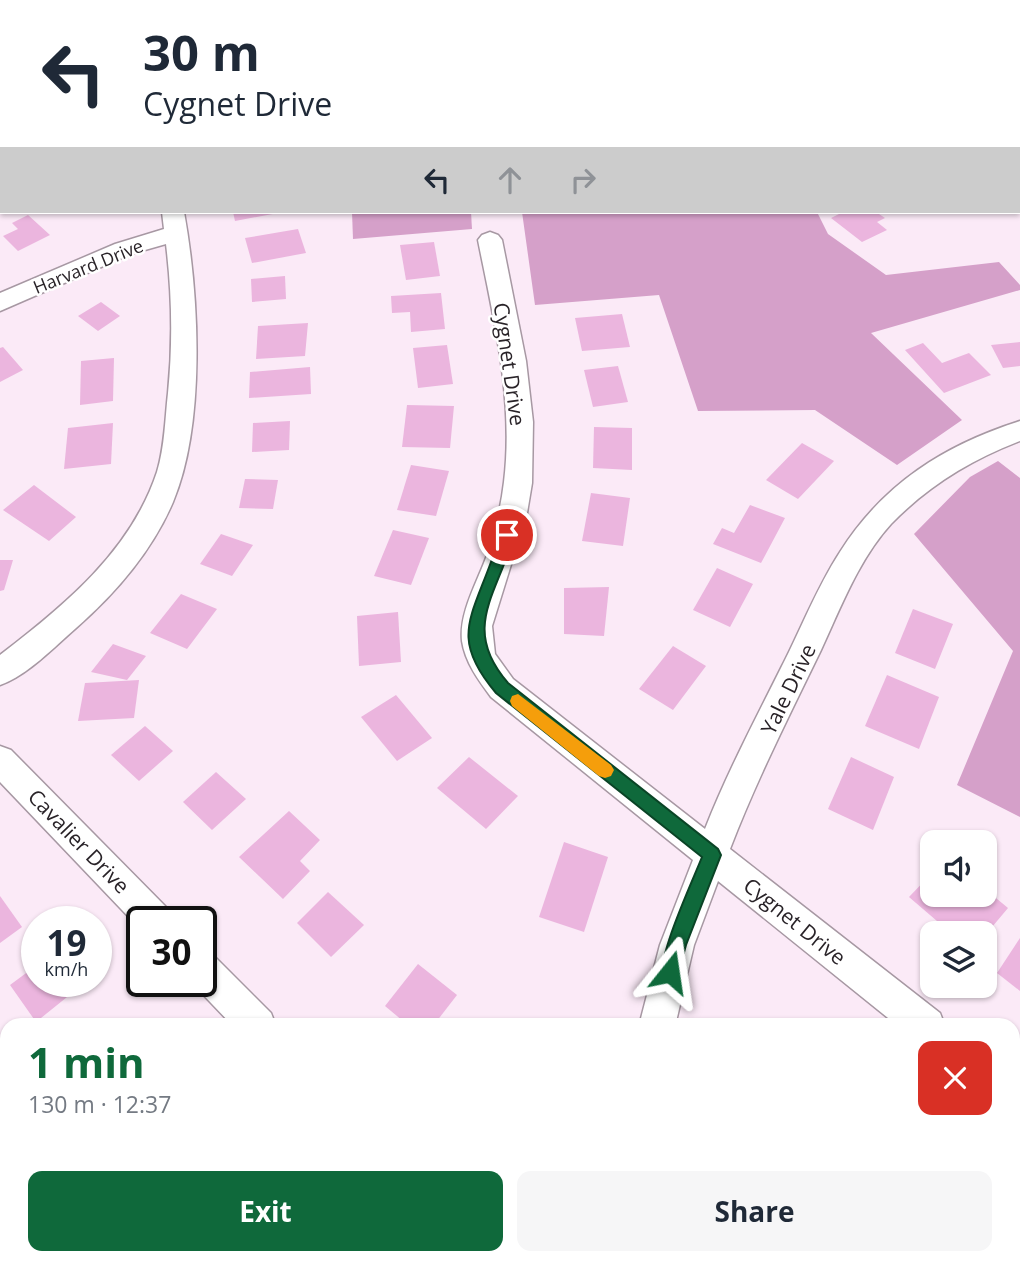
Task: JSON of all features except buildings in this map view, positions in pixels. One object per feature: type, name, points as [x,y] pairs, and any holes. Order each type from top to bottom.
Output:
[{"type":"street","name":"Harvard Drive","points":[[0,303],[175,223]]},
{"type":"street","points":[[0,672],[50,635],[91,596],[131,547],[163,492],[176,443],[183,355],[183,275],[175,223]]},
{"type":"street","name":"Cygnet Drive","points":[[490,240],[514,374],[520,442],[514,510],[500,560],[478,614],[475,630],[478,650],[487,670],[502,688],[917,1018]]},
{"type":"street","name":"Yale Drive","points":[[659,1018],[677,945],[734,796],[849,561],[879,519],[923,479],[974,448],[1020,430]]},
{"type":"street","name":"Cavalier Drive","points":[[0,760],[142,906]]},
{"type":"street","points":[[217,984],[250,1018]]},
{"type":"shaded area","points":[[352,214],[471,214],[472,229],[353,239]]},
{"type":"shaded area","points":[[522,214],[818,214],[828,234],[886,275],[999,262],[1020,285],[1020,290],[871,333],[962,420],[897,465],[815,410],[698,411],[659,295],[535,305]]},
{"type":"shaded area","points":[[998,461],[1020,478],[1020,817],[957,785],[1013,651],[914,534],[970,477]]},
{"type":"slow traffic","points":[[518,701],[605,770]]},
{"type":"route","points":[[507,535],[478,614],[475,630],[478,650],[487,670],[502,688],[712,855],[677,945],[670,972]]}]
